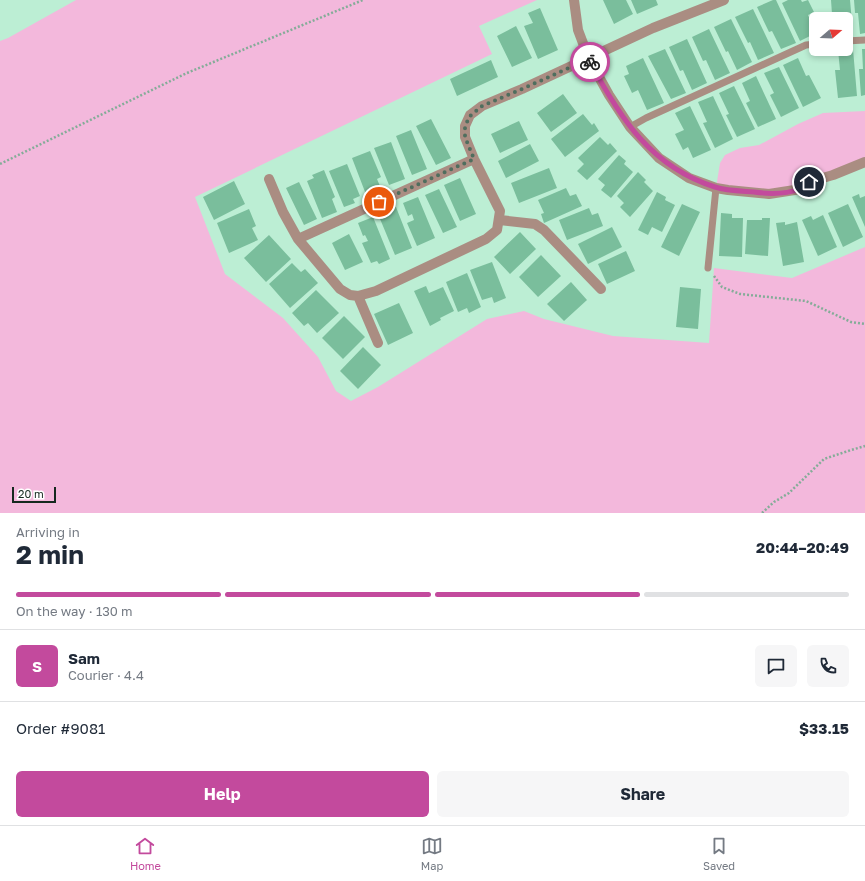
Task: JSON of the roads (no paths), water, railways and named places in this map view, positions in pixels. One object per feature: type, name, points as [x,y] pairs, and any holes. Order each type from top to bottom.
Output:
[{"type":"street","points":[[574,0],[578,30],[589,59],[609,95],[630,127],[659,158],[689,178],[716,188],[769,194],[800,189],[809,182],[833,175],[865,162]]},
{"type":"street","points":[[269,179],[283,212],[298,239],[340,289],[350,295],[358,296],[376,291],[486,240],[497,230],[500,220],[500,211],[474,159],[465,137],[465,126],[470,116],[482,106],[589,59],[652,28],[724,0]]},
{"type":"street","points":[[298,239],[474,159]]},
{"type":"street","points":[[500,220],[535,224],[544,230],[601,289]]},
{"type":"street","points":[[358,296],[378,344]]},
{"type":"lane","points":[[853,41],[865,40]]},
{"type":"lane","points":[[630,127],[646,118],[809,45]]},
{"type":"lane","points":[[708,268],[716,188]]}]
